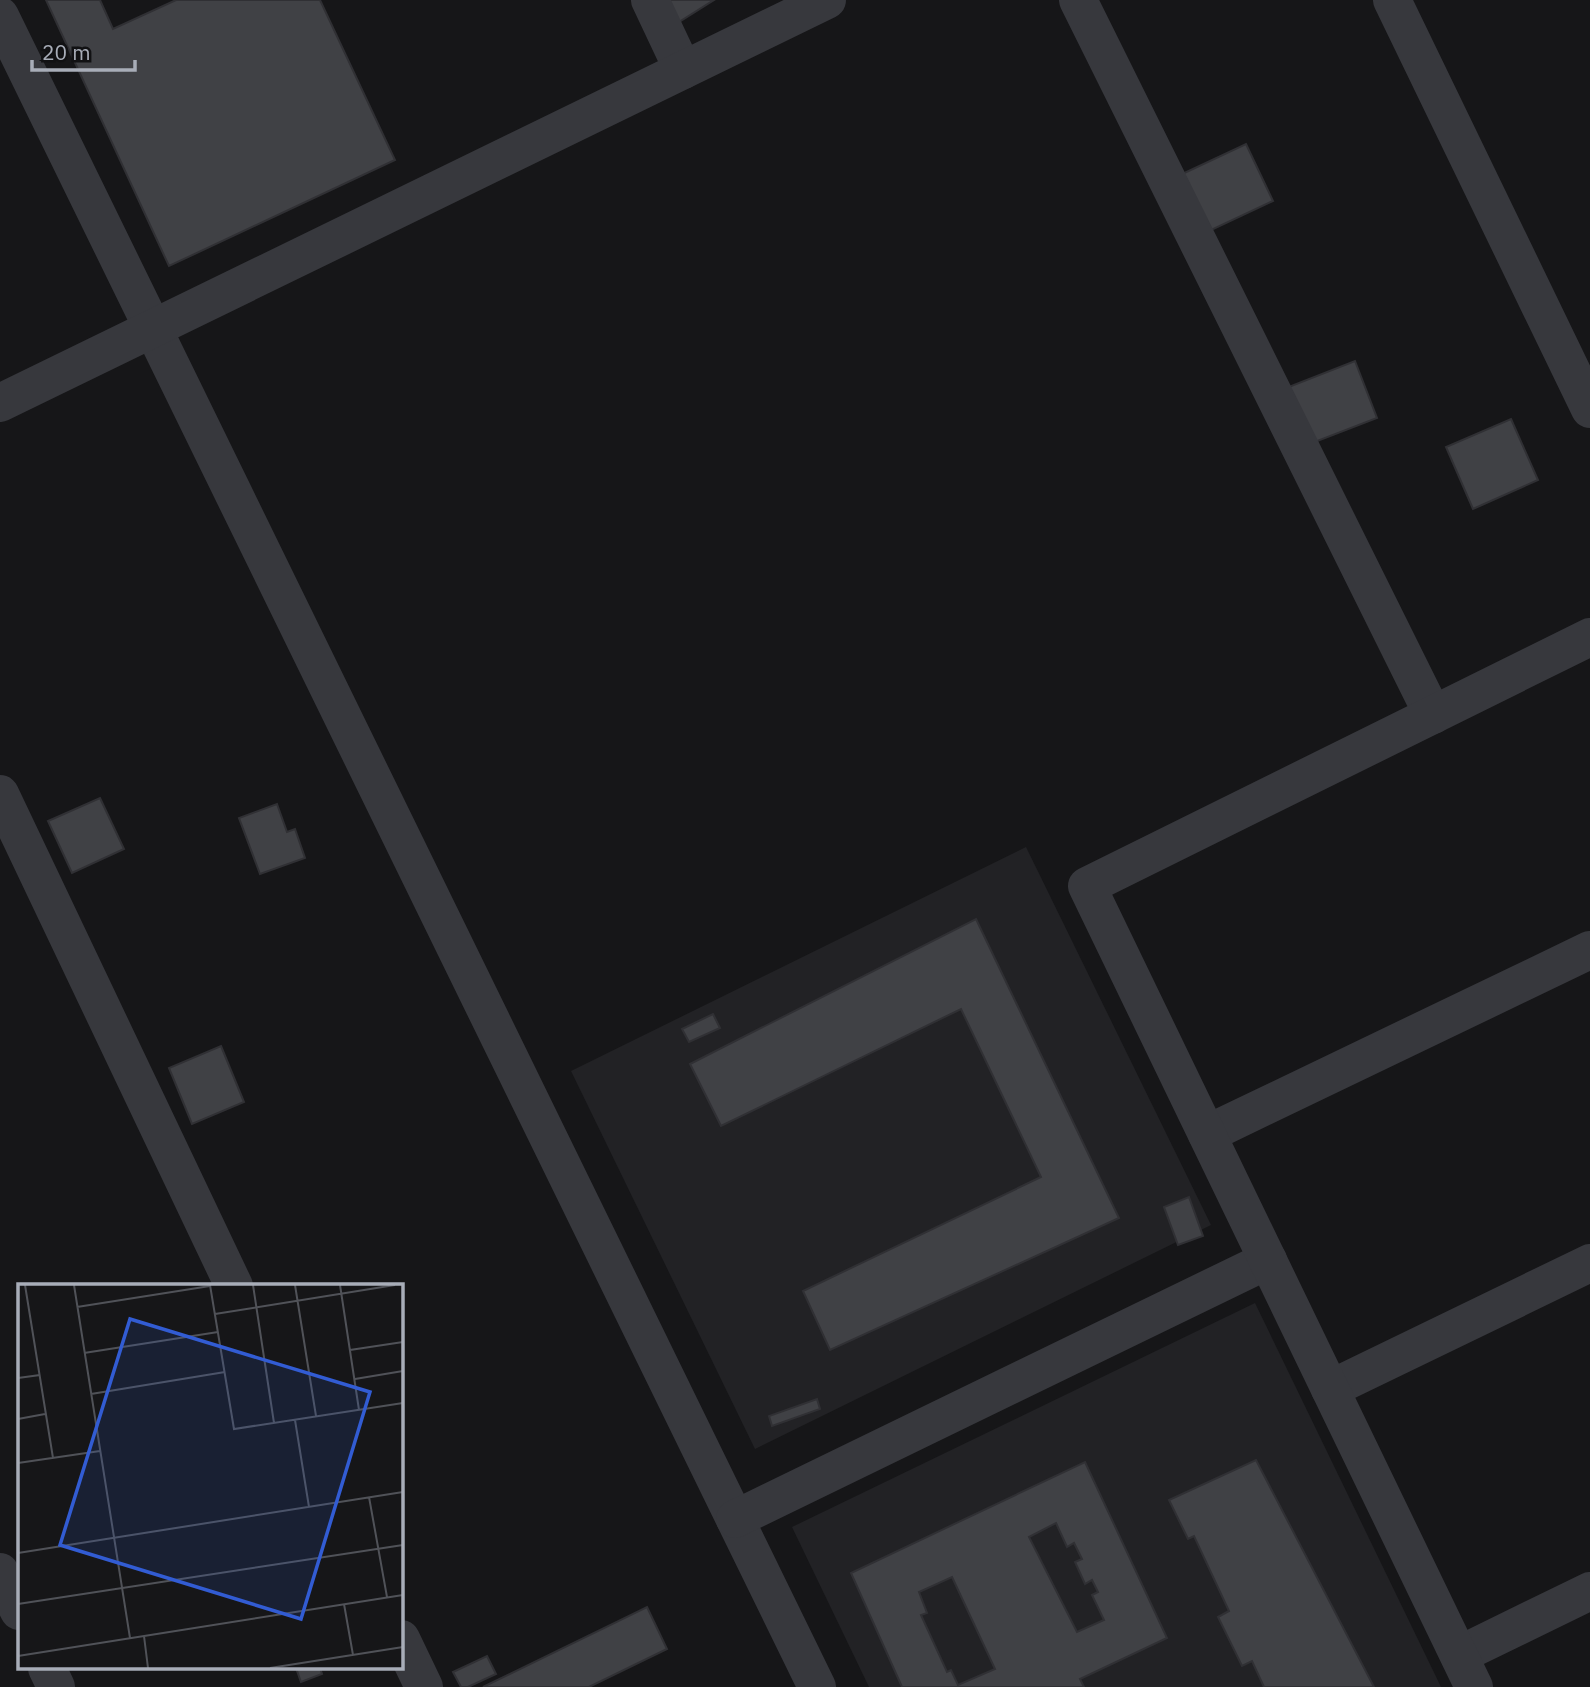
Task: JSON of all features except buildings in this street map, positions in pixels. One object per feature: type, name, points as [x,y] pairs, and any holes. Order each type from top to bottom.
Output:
[{"type":"street","points":[[650,0],[683,70]]},
{"type":"street","points":[[0,404],[827,0]]},
{"type":"street","points":[[1078,0],[1433,715]]},
{"type":"street","points":[[1392,0],[1590,409]]},
{"type":"street","points":[[0,16],[817,1687]]},
{"type":"street","points":[[1590,637],[1087,886],[1467,1671],[1590,1591]]},
{"type":"street","points":[[0,794],[232,1284]]},
{"type":"street","points":[[1207,1134],[1590,950]]},
{"type":"street","points":[[734,1519],[1268,1260]]},
{"type":"street","points":[[1330,1389],[1590,1263]]},
{"type":"street","points":[[0,1572],[18,1609]]},
{"type":"street","points":[[402,1641],[424,1687]]},
{"type":"street","points":[[48,1670],[56,1687]]},
{"type":"shaded area","points":[[1026,847],[1211,1225],[755,1449],[571,1071]]},
{"type":"shaded area","points":[[1255,1303],[1441,1687],[869,1687],[792,1527]]}]
